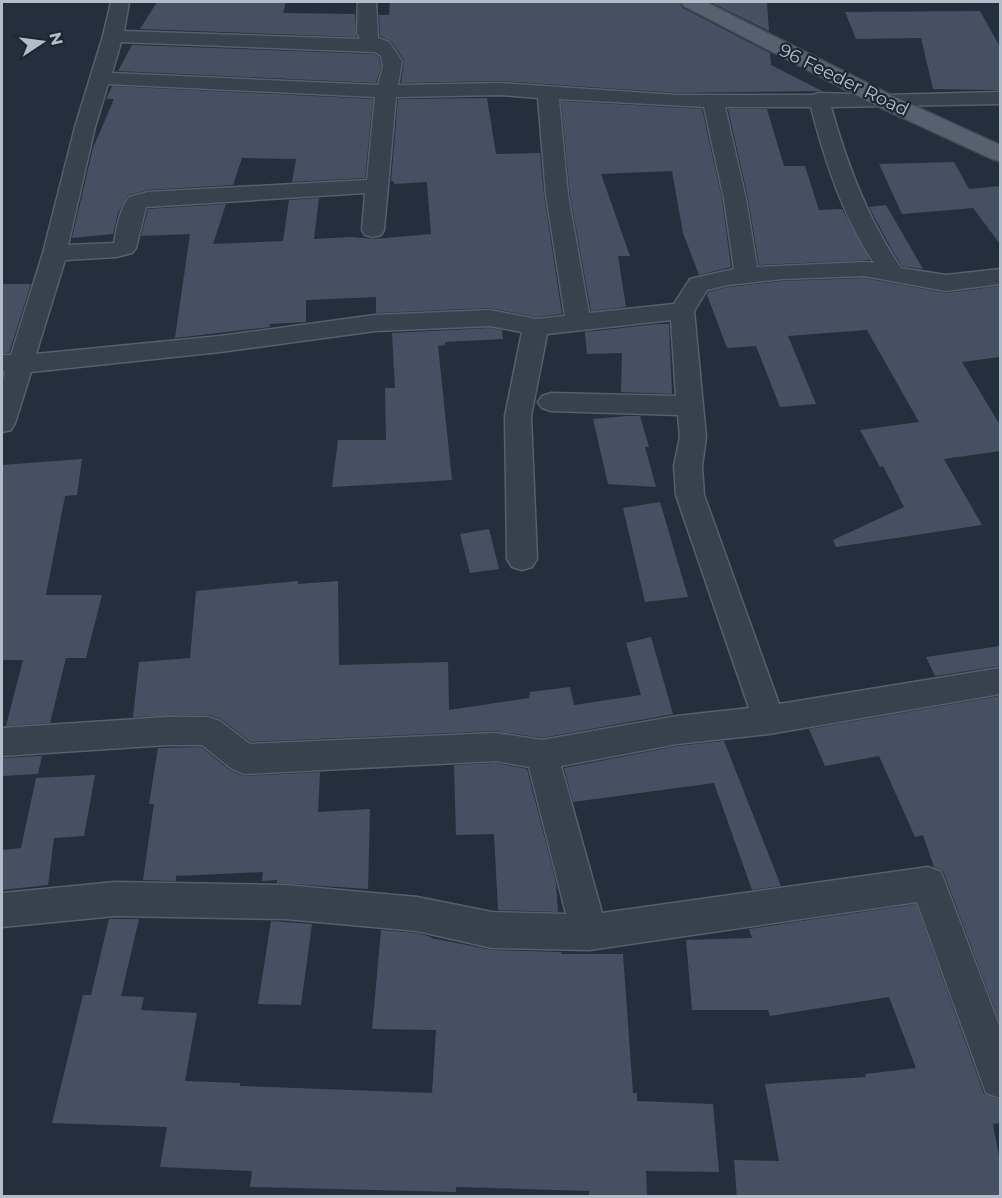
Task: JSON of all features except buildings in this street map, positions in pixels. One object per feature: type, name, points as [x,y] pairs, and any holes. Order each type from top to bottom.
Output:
[{"type":"main road","name":"96 Feeder Road","points":[[691,2],[885,101],[1000,154]]},
{"type":"street","points":[[2,423],[11,363],[55,253],[85,127],[113,36],[120,2]]},
{"type":"street","points":[[367,2],[367,33],[370,41],[382,46],[390,53],[394,66],[386,91],[373,230]]},
{"type":"street","points":[[113,36],[382,46]]},
{"type":"street","points":[[100,78],[386,91],[501,89],[677,101],[819,99],[885,101],[1000,98]]},
{"type":"street","points":[[548,92],[557,195],[578,322]]},
{"type":"street","points":[[819,99],[834,158],[870,242],[893,274]]},
{"type":"street","points":[[713,100],[735,199],[747,277]]},
{"type":"street","points":[[55,253],[124,248],[132,211],[137,202],[377,186]]},
{"type":"street","points":[[769,720],[690,495],[688,466],[693,436],[682,311],[698,284],[728,277],[782,272],[864,269],[946,283],[1000,277]]},
{"type":"street","points":[[11,363],[220,344],[375,323],[490,318],[536,327],[682,311]]},
{"type":"street","points":[[522,559],[518,416],[536,327]]},
{"type":"street","points":[[551,402],[690,406]]},
{"type":"street","points":[[2,742],[167,731],[208,731],[244,759],[496,747],[542,754],[677,730],[769,720],[1000,681]]},
{"type":"street","points":[[542,754],[589,932]]},
{"type":"street","points":[[2,910],[115,899],[285,902],[417,914],[492,930],[589,932],[928,884],[1000,1079]]}]
